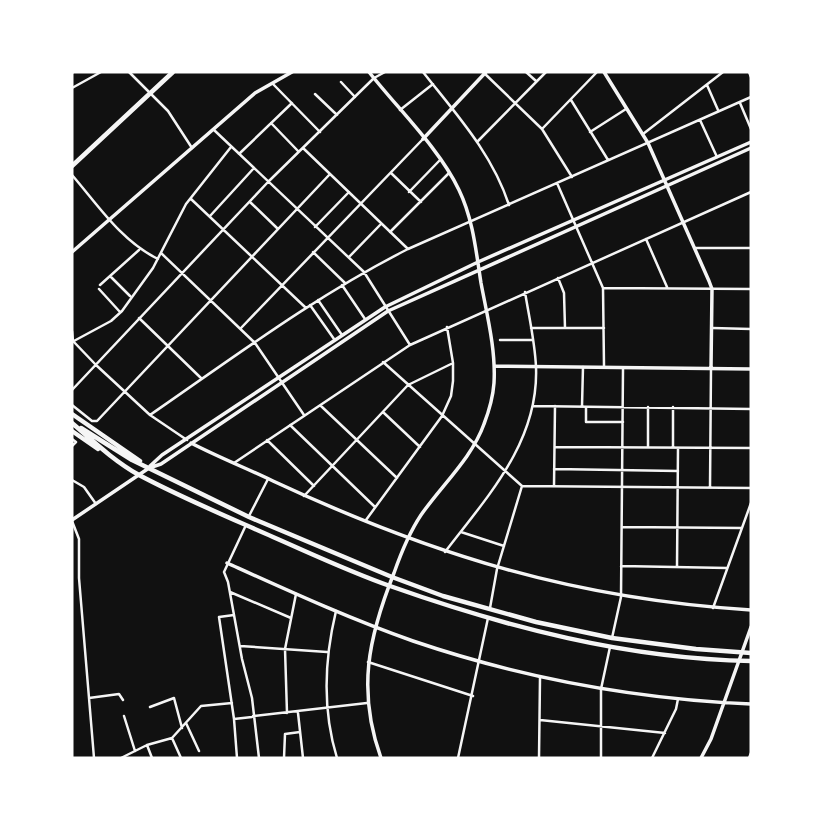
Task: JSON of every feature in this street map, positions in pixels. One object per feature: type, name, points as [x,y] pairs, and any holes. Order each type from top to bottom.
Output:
[{"type":"main road","points":[[72,166],[173,72]]},
{"type":"main road","points":[[72,414],[149,468]]},
{"type":"main road","points":[[72,423],[132,460],[249,517],[392,578],[489,610],[547,625],[612,638],[751,653]]},
{"type":"main road","points":[[72,423],[120,463]]},
{"type":"main road","points":[[72,431],[139,475],[246,525],[389,586],[546,634],[659,654],[751,661]]},
{"type":"street","points":[[72,88],[101,72]]},
{"type":"street","points":[[129,72],[168,111],[192,148]]},
{"type":"street","points":[[72,252],[271,82],[292,72]]},
{"type":"street","points":[[369,72],[440,160],[459,190],[471,221],[494,366],[491,404],[483,427],[474,444],[407,538],[375,626],[368,662],[367,703],[381,758]]},
{"type":"street","points":[[72,390],[268,182],[374,78],[385,72]]},
{"type":"street","points":[[423,72],[478,141],[492,163],[509,205]]},
{"type":"street","points":[[241,328],[484,72],[542,129],[572,177]]},
{"type":"street","points":[[526,72],[536,82]]},
{"type":"street","points":[[478,141],[546,72]]},
{"type":"street","points":[[542,129],[597,72]]},
{"type":"street","points":[[604,72],[648,143],[712,289],[710,487]]},
{"type":"street","points":[[643,134],[723,72]]},
{"type":"street","points":[[749,72],[751,77]]},
{"type":"street","points":[[271,82],[320,132]]},
{"type":"street","points":[[341,82],[355,97]]},
{"type":"street","points":[[400,110],[433,84]]},
{"type":"street","points":[[707,85],[719,112]]},
{"type":"street","points":[[315,94],[337,115]]},
{"type":"street","points":[[150,415],[306,307],[363,272],[408,249],[751,97]]},
{"type":"street","points":[[571,100],[608,161]]},
{"type":"street","points":[[239,154],[292,103]]},
{"type":"street","points":[[740,103],[751,128]]},
{"type":"street","points":[[590,132],[627,109]]},
{"type":"street","points":[[700,120],[717,157]]},
{"type":"street","points":[[271,123],[299,152]]},
{"type":"street","points":[[214,130],[363,272],[410,345]]},
{"type":"street","points":[[666,183],[751,142]]},
{"type":"street","points":[[72,342],[111,321],[120,312],[158,259],[191,199],[231,147]]},
{"type":"street","points":[[303,148],[408,249]]},
{"type":"street","points":[[94,758],[79,578],[79,539],[72,520],[149,468],[162,455],[189,441],[387,309],[478,262],[751,148]]},
{"type":"street","points":[[410,192],[440,160]]},
{"type":"street","points":[[210,216],[254,168]]},
{"type":"street","points":[[391,173],[421,202]]},
{"type":"street","points":[[390,232],[449,173]]},
{"type":"street","points":[[72,405],[92,422],[97,421],[330,174]]},
{"type":"street","points":[[72,175],[139,250],[158,259]]},
{"type":"street","points":[[557,183],[603,288],[604,367]]},
{"type":"street","points":[[315,227],[349,192]]},
{"type":"street","points":[[234,463],[410,345],[751,192]]},
{"type":"street","points":[[191,199],[306,307]]},
{"type":"street","points":[[249,202],[278,229]]},
{"type":"street","points":[[349,257],[382,223]]},
{"type":"street","points":[[280,380],[365,319],[479,270],[575,223]]},
{"type":"street","points":[[646,239],[667,288]]},
{"type":"street","points":[[695,248],[751,248]]},
{"type":"street","points":[[120,312],[100,287],[139,250]]},
{"type":"street","points":[[161,253],[255,343],[304,415]]},
{"type":"street","points":[[313,253],[343,284],[365,319]]},
{"type":"street","points":[[110,276],[131,297]]},
{"type":"street","points":[[558,278],[564,293],[565,328]]},
{"type":"street","points":[[603,288],[751,289]]},
{"type":"street","points":[[445,552],[518,451],[533,406],[536,366],[525,292]]},
{"type":"street","points":[[318,300],[342,335]]},
{"type":"street","points":[[310,305],[335,340]]},
{"type":"street","points":[[139,318],[202,379]]},
{"type":"street","points":[[365,522],[442,416],[451,396],[453,363],[447,327]]},
{"type":"street","points":[[531,328],[604,328]]},
{"type":"street","points":[[712,328],[751,328]]},
{"type":"street","points":[[72,331],[72,342],[96,365],[150,415],[189,441],[365,522],[497,569],[562,585],[621,597],[751,610]]},
{"type":"street","points":[[500,340],[533,340]]},
{"type":"street","points":[[383,362],[522,486],[751,488]]},
{"type":"street","points":[[304,496],[408,385],[453,363]]},
{"type":"street","points":[[494,366],[751,369]]},
{"type":"street","points":[[583,367],[586,422],[622,422]]},
{"type":"street","points":[[612,638],[621,597],[623,368]]},
{"type":"street","points":[[320,405],[397,478]]},
{"type":"street","points":[[533,406],[751,409]]},
{"type":"street","points":[[554,486],[555,406]]},
{"type":"street","points":[[648,407],[648,447]]},
{"type":"street","points":[[673,407],[678,471],[677,567]]},
{"type":"street","points":[[384,412],[420,447]]},
{"type":"street","points":[[290,425],[374,507]]},
{"type":"street","points":[[72,439],[76,442],[72,446]]},
{"type":"street","points":[[267,440],[314,485]]},
{"type":"street","points":[[555,447],[751,449]]},
{"type":"street","points":[[554,469],[678,471]]},
{"type":"street","points":[[249,517],[268,479]]},
{"type":"street","points":[[72,480],[84,487],[96,504]]},
{"type":"street","points":[[489,610],[497,569],[522,486]]},
{"type":"street","points":[[713,608],[751,503]]},
{"type":"street","points":[[246,525],[224,572],[250,685],[259,758]]},
{"type":"street","points":[[622,527],[742,528]]},
{"type":"street","points":[[461,532],[504,546]]},
{"type":"street","points":[[228,563],[335,611],[480,661],[601,689],[678,699],[751,704]]},
{"type":"street","points":[[621,566],[727,568]]},
{"type":"street","points":[[230,592],[291,618]]},
{"type":"street","points":[[287,713],[285,649],[296,594]]},
{"type":"street","points":[[335,611],[327,652],[327,708],[330,735],[337,758]]},
{"type":"street","points":[[234,615],[219,617],[237,758]]},
{"type":"street","points":[[458,758],[488,618]]},
{"type":"street","points":[[701,758],[751,627]]},
{"type":"street","points":[[240,646],[327,652]]},
{"type":"street","points":[[601,758],[601,689],[610,646]]},
{"type":"street","points":[[368,662],[473,696]]},
{"type":"street","points":[[539,758],[540,676]]},
{"type":"street","points":[[89,698],[119,694],[124,700]]},
{"type":"street","points":[[150,707],[174,698],[182,728]]},
{"type":"street","points":[[652,758],[678,699]]},
{"type":"street","points":[[234,719],[367,703]]},
{"type":"street","points":[[122,758],[147,745],[172,738],[201,706],[232,704]]},
{"type":"street","points":[[298,711],[303,758]]},
{"type":"street","points":[[124,716],[135,751]]},
{"type":"street","points":[[540,720],[665,733]]},
{"type":"street","points":[[186,723],[198,751]]},
{"type":"street","points":[[284,758],[285,734],[300,733]]},
{"type":"street","points":[[172,738],[181,758]]},
{"type":"street","points":[[147,745],[152,758]]},
{"type":"street","points":[[749,758],[751,753]]}]
